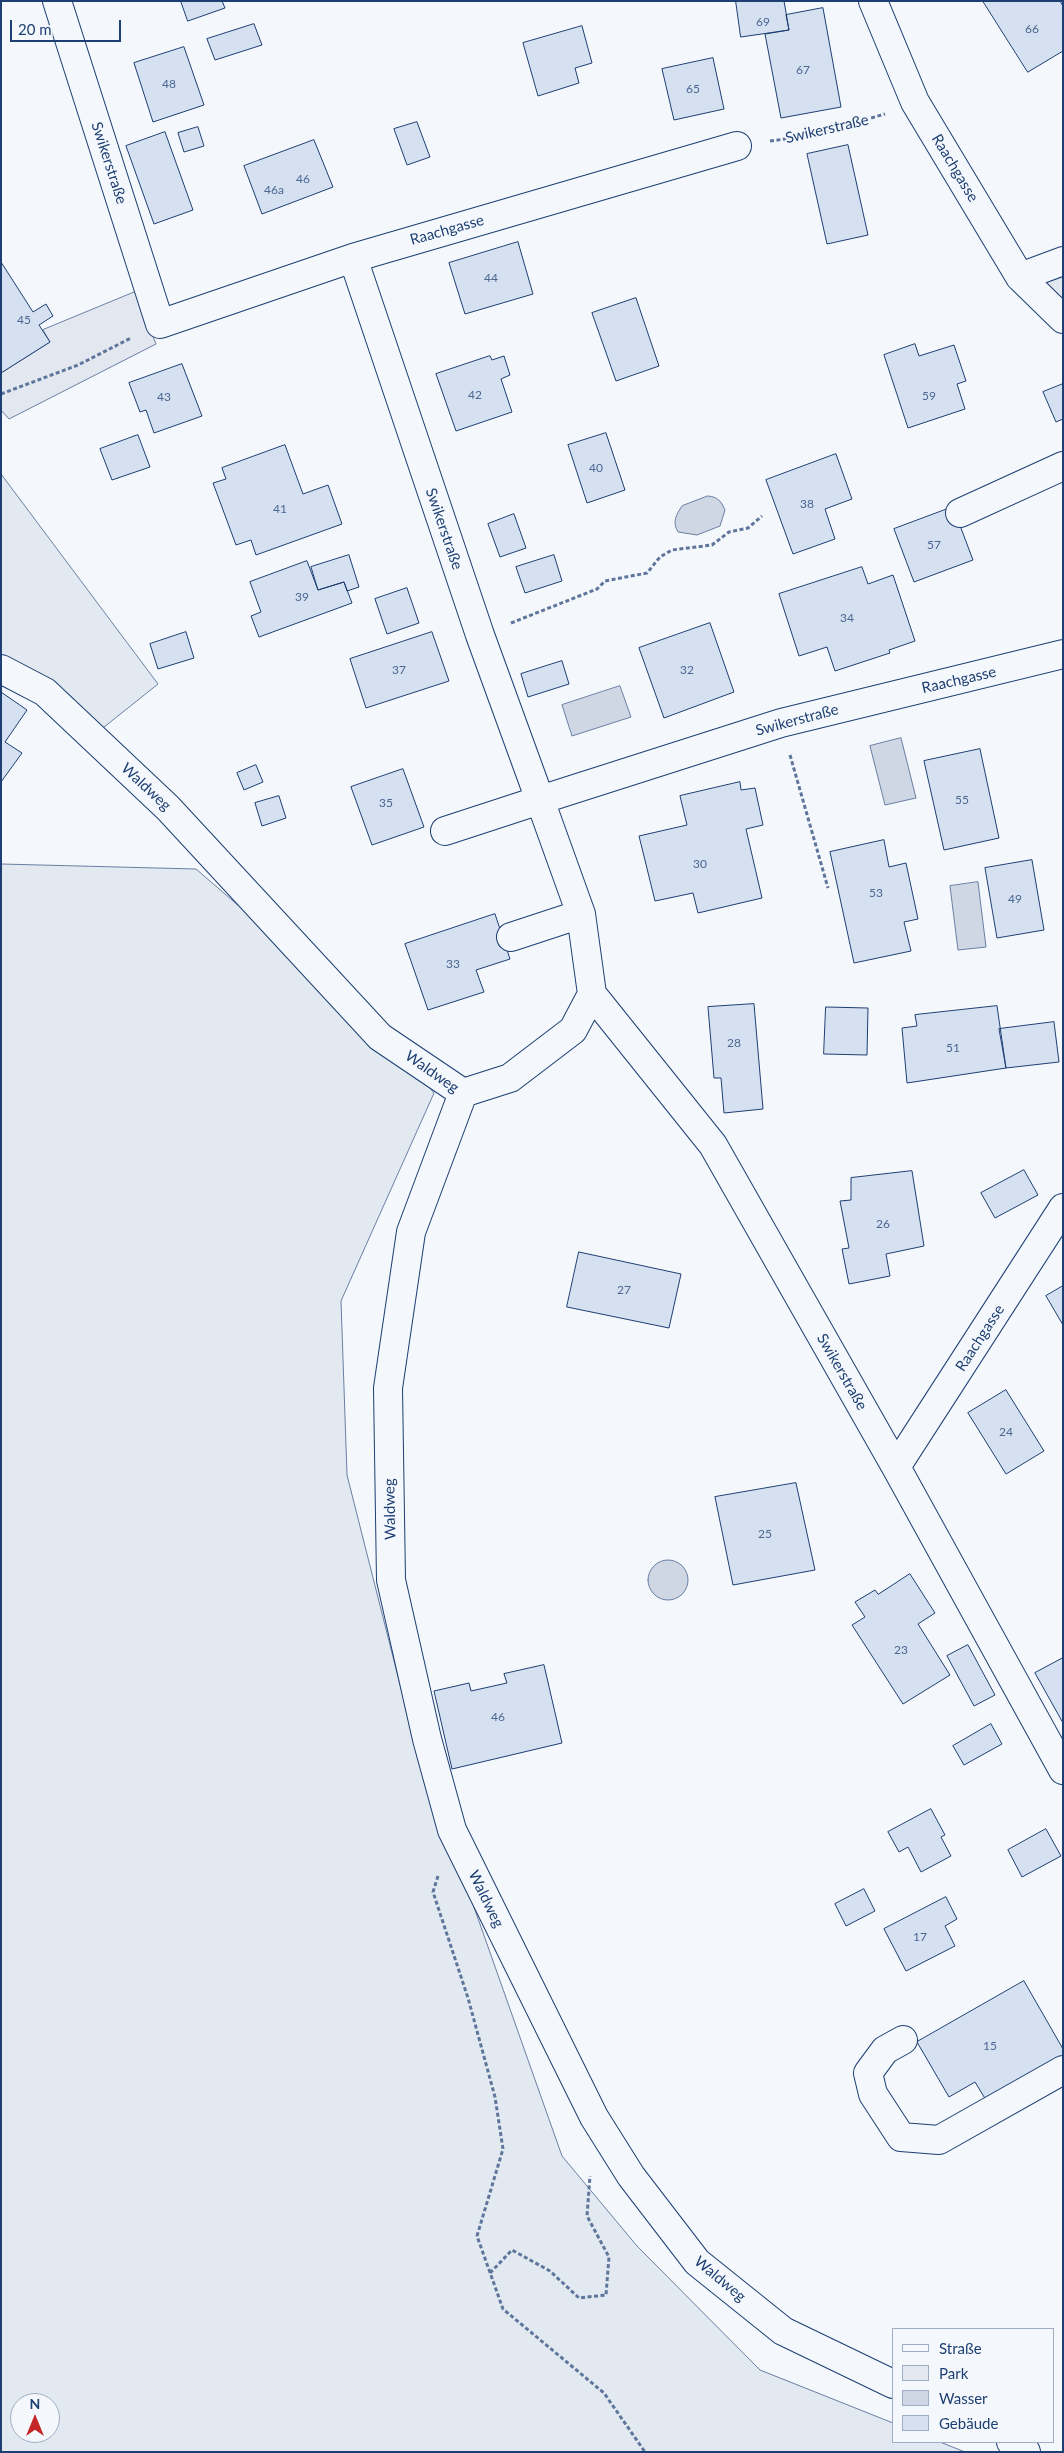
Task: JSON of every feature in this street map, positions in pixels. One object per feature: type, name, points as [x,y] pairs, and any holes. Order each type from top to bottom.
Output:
[{"type":"street","name":"Swikerstraße","points":[[57,1],[160,324]]},
{"type":"street","name":"Raachgasse","points":[[874,1],[915,102],[1020,277],[1063,319]]},
{"type":"street","name":"Raachgasse","points":[[160,324],[352,258],[737,146]]},
{"type":"street","name":"Swikerstraße","points":[[352,258],[480,635],[581,914],[592,994],[713,1145],[896,1467],[1063,1770]]},
{"type":"street","points":[[1020,277],[1063,261]]},
{"type":"street","points":[[960,513],[1063,466]]},
{"type":"street","name":"Raachgasse","points":[[855,705],[1063,654]]},
{"type":"street","name":"Waldweg","points":[[1,669],[45,692],[168,808],[380,1037],[463,1093],[411,1232],[388,1388],[391,1580],[427,1739],[452,1830],[594,2117],[631,2176],[697,2262],[783,2331],[892,2384]]},
{"type":"street","name":"Swikerstraße","points":[[540,800],[781,723],[855,705]]},
{"type":"street","points":[[445,831],[540,800]]},
{"type":"street","points":[[511,937],[581,914]]},
{"type":"street","points":[[463,1093],[510,1078],[566,1036],[573,1030],[592,994]]},
{"type":"street","name":"Raachgasse","points":[[896,1467],[1063,1208]]},
{"type":"street","points":[[903,2040],[885,2050],[868,2073],[873,2094],[901,2137],[938,2140],[1063,2070]]},
{"type":"street","points":[[1012,2443],[1026,2452]]},
{"type":"path","name":"Swikerstraße","points":[[737,146],[808,136],[867,121],[915,102]]},
{"type":"path","points":[[1,394],[78,364],[160,324]]},
{"type":"path","points":[[480,635],[597,590],[605,581],[647,573],[660,557],[672,550],[712,545],[729,532],[748,528],[762,516]]},
{"type":"path","points":[[781,723],[828,888]]},
{"type":"path","points":[[452,1830],[433,1892],[468,1998],[495,2097],[503,2149],[477,2236],[503,2309],[604,2393],[645,2452]]},
{"type":"path","points":[[490,2273],[512,2250],[550,2271],[579,2298],[606,2295],[609,2257],[587,2216],[591,2166]]},
{"type":"green space","points":[[1063,261],[1063,319],[1020,277]]},
{"type":"green space","points":[[1,474],[158,684],[84,743],[27,695],[1,681]]},
{"type":"green space","points":[[1,864],[196,869],[385,1032],[434,1093],[341,1301],[347,1475],[412,1732],[562,2156],[637,2246],[760,2370],[892,2423],[892,2443],[942,2443],[965,2452],[1,2452]]},
{"type":"shaded area","points":[[135,292],[156,344],[9,419],[1,410],[1,373],[50,342],[43,330]]},
{"type":"water","points":[[708,496],[719,500],[725,510],[720,526],[697,535],[678,532],[675,525],[678,512],[682,506]]},
{"type":"water","points":[[620,686],[631,717],[572,736],[562,705]]},
{"type":"water","points":[[901,738],[916,798],[885,805],[870,746]]},
{"type":"water","points":[[978,882],[986,947],[958,950],[950,886]]},
{"type":"water","points":[[668,1560],[682,1566],[688,1580],[682,1594],[668,1600],[654,1594],[648,1580],[654,1566]]},
{"type":"building","points":[[181,1],[222,1],[225,8],[188,21]]},
{"type":"building","points":[[736,1],[784,1],[789,30],[741,37]]},
{"type":"building","points":[[983,1],[1060,1],[1063,6],[1063,51],[1028,72]]},
{"type":"building","points":[[823,8],[841,107],[781,118],[765,34],[789,30],[786,15]]},
{"type":"building","points":[[254,24],[262,45],[215,60],[207,39]]},
{"type":"building","points":[[582,26],[592,63],[575,68],[579,83],[538,96],[523,43]]},
{"type":"building","points":[[184,47],[204,105],[153,122],[134,63]]},
{"type":"building","points":[[713,58],[724,109],[674,120],[662,69]]},
{"type":"building","points":[[417,122],[430,157],[407,165],[394,129]]},
{"type":"building","points":[[198,127],[204,146],[184,152],[178,133]]},
{"type":"building","points":[[165,132],[193,210],[154,224],[126,146]]},
{"type":"building","points":[[314,140],[333,187],[262,214],[244,166]]},
{"type":"building","points":[[848,145],[868,235],[827,244],[807,154]]},
{"type":"building","points":[[518,242],[533,294],[465,314],[449,263]]},
{"type":"building","points":[[1,262],[33,312],[46,304],[53,316],[39,325],[50,342],[1,373]]},
{"type":"building","points":[[636,298],[659,366],[616,381],[592,313]]},
{"type":"building","points":[[915,344],[919,356],[954,345],[966,381],[957,384],[965,409],[908,428],[884,355]]},
{"type":"building","points":[[490,356],[492,360],[504,356],[510,375],[501,379],[512,412],[456,431],[436,374]]},
{"type":"building","points":[[182,364],[202,416],[154,433],[146,410],[140,412],[129,383]]},
{"type":"building","points":[[1063,384],[1063,419],[1056,422],[1043,392]]},
{"type":"building","points":[[606,433],[625,490],[587,503],[568,445]]},
{"type":"building","points":[[138,435],[150,467],[112,480],[100,449]]},
{"type":"building","points":[[285,445],[303,494],[328,485],[342,524],[256,555],[251,540],[236,545],[213,483],[226,479],[222,468]]},
{"type":"building","points":[[836,454],[852,499],[825,509],[835,539],[793,554],[766,480]]},
{"type":"building","points":[[953,507],[973,560],[914,582],[894,529]]},
{"type":"building","points":[[514,514],[526,548],[500,557],[488,524]]},
{"type":"building","points":[[349,555],[359,587],[347,591],[344,582],[318,590],[311,567]]},
{"type":"building","points":[[554,555],[562,581],[525,593],[516,567]]},
{"type":"building","points":[[307,561],[318,590],[344,582],[352,603],[259,637],[251,616],[261,612],[250,582]]},
{"type":"building","points":[[862,567],[868,584],[893,575],[915,641],[889,650],[890,653],[835,671],[827,647],[799,656],[779,594]]},
{"type":"building","points":[[407,588],[419,623],[387,634],[375,599]]},
{"type":"building","points":[[710,623],[734,692],[664,718],[639,648]]},
{"type":"building","points":[[186,632],[194,658],[158,669],[150,644]]},
{"type":"building","points":[[432,632],[449,681],[366,708],[350,659]]},
{"type":"building","points":[[562,661],[569,684],[528,697],[521,674]]},
{"type":"building","points":[[1,692],[27,710],[5,742],[22,753],[1,782]]},
{"type":"building","points":[[980,749],[999,838],[944,850],[924,761]]},
{"type":"building","points":[[256,765],[263,782],[244,790],[237,773]]},
{"type":"building","points":[[403,769],[424,827],[372,845],[351,787]]},
{"type":"building","points":[[740,782],[741,790],[755,788],[763,825],[746,829],[762,898],[698,913],[693,893],[655,901],[639,836],[687,825],[680,796]]},
{"type":"building","points":[[279,796],[286,818],[262,826],[255,803]]},
{"type":"building","points":[[884,840],[889,867],[906,863],[918,919],[904,922],[911,951],[854,963],[830,852]]},
{"type":"building","points":[[1032,860],[1044,930],[997,938],[985,868]]},
{"type":"building","points":[[495,914],[510,959],[476,970],[484,992],[428,1010],[405,944]]},
{"type":"building","points":[[754,1004],[763,1109],[724,1113],[721,1078],[714,1078],[708,1007]]},
{"type":"building","points":[[997,1006],[1006,1068],[907,1083],[902,1028],[917,1026],[915,1015]]},
{"type":"building","points":[[826,1007],[868,1008],[867,1055],[824,1054]]},
{"type":"building","points":[[1054,1022],[1059,1062],[1006,1068],[999,1029]]},
{"type":"building","points":[[1024,1170],[1038,1195],[995,1218],[981,1193]]},
{"type":"building","points":[[912,1171],[924,1246],[886,1254],[890,1276],[849,1284],[842,1249],[849,1248],[840,1201],[851,1200],[851,1178]]},
{"type":"building","points":[[579,1252],[681,1274],[669,1328],[567,1307]]},
{"type":"building","points":[[1063,1286],[1063,1325],[1046,1296]]},
{"type":"building","points":[[1006,1390],[1044,1451],[1006,1474],[968,1413]]},
{"type":"building","points":[[796,1483],[815,1570],[733,1585],[715,1497]]},
{"type":"building","points":[[910,1574],[935,1613],[918,1624],[950,1675],[903,1704],[852,1625],[865,1617],[855,1602],[875,1590],[878,1594]]},
{"type":"building","points":[[968,1645],[995,1695],[974,1706],[947,1656]]},
{"type":"building","points":[[1063,1658],[1063,1723],[1035,1673]]},
{"type":"building","points":[[544,1665],[562,1743],[452,1769],[434,1691],[469,1683],[471,1691],[507,1683],[504,1674]]},
{"type":"building","points":[[991,1724],[1002,1744],[964,1765],[953,1746]]},
{"type":"building","points":[[931,1809],[945,1835],[941,1837],[951,1856],[921,1872],[908,1847],[899,1852],[888,1832]]},
{"type":"building","points":[[1046,1829],[1061,1856],[1022,1877],[1008,1850]]},
{"type":"building","points":[[864,1889],[875,1911],[846,1926],[835,1904]]},
{"type":"building","points":[[946,1897],[957,1919],[945,1926],[955,1946],[906,1971],[884,1929]]},
{"type":"building","points":[[1024,1981],[1063,2049],[1063,2064],[989,2105],[975,2082],[949,2097],[917,2042]]}]
